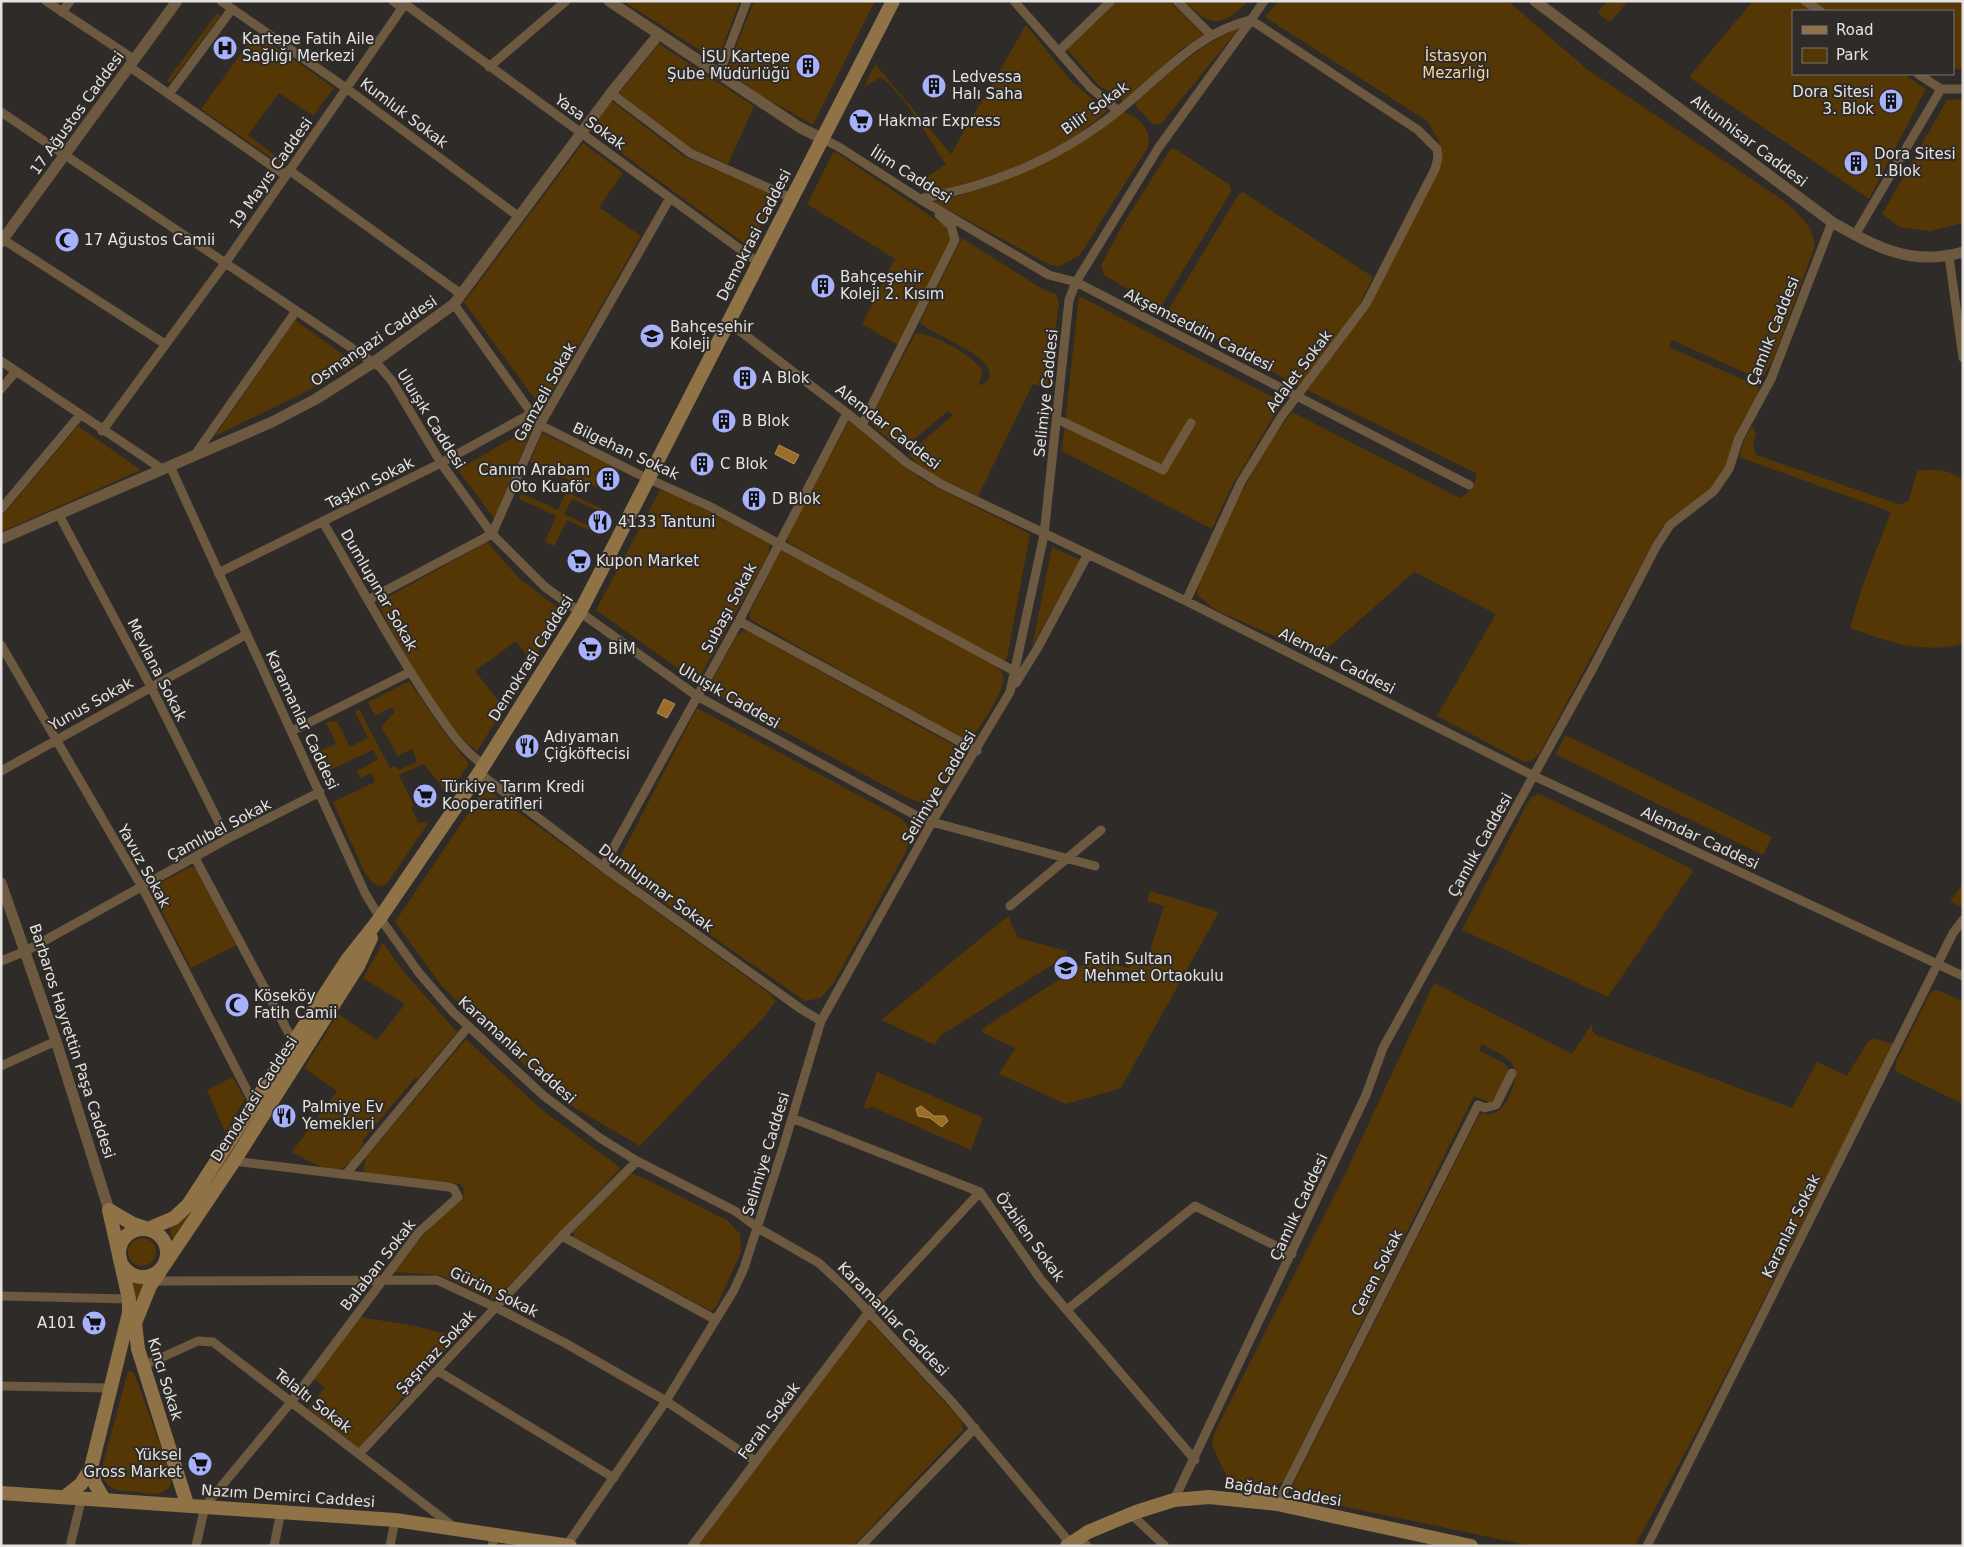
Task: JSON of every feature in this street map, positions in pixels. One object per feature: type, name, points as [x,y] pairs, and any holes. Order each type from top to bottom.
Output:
[{"type":"main road","name":"Demokrasi Caddesi","points":[[148,1229],[174,1218],[188,1206],[347,960],[380,918],[481,769],[580,612],[893,1]]},
{"type":"main road","name":"Demokrasi Caddesi","points":[[164,1267],[238,1161],[358,966],[380,918]]},
{"type":"main road","points":[[109,1210],[134,1224],[148,1229],[161,1237],[165,1244],[167,1252],[164,1267],[149,1275],[141,1276],[127,1270],[120,1257],[120,1249],[126,1236],[133,1231],[148,1229]]},
{"type":"main road","points":[[66,1496],[81,1484],[91,1468],[126,1331],[129,1300],[109,1210]]},
{"type":"main road","name":"Kıncı Sokak","points":[[164,1267],[153,1281],[142,1302],[135,1322],[135,1338],[187,1504]]},
{"type":"main road","points":[[91,1468],[95,1484],[104,1498]]},
{"type":"main road","name":"Nazım Demirci Caddesi","points":[[1,1492],[395,1520],[456,1529],[493,1540],[569,1546]]},
{"type":"main road","name":"Bağdat Caddesi","points":[[1076,1543],[1131,1514],[1174,1500],[1222,1498],[1277,1504],[1421,1540],[1471,1546]]},
{"type":"street","name":"Bilgehan Sokak","points":[[46,1],[132,63],[169,94],[287,173],[457,299],[540,425],[649,479],[709,506],[1016,672]]},
{"type":"street","points":[[62,12],[70,1]]},
{"type":"street","name":"17 Ağustos Caddesi","points":[[2,240],[66,156],[177,1]]},
{"type":"street","name":"Kumluk Sokak","points":[[221,1],[346,88],[518,216]]},
{"type":"street","name":"Yasa Sokak","points":[[393,1],[405,4],[759,263]]},
{"type":"street","points":[[489,66],[566,1]]},
{"type":"street","name":"İlim Caddesi","points":[[609,1],[799,127],[839,147],[920,199],[1049,275],[1076,282]]},
{"type":"street","points":[[719,74],[747,1]]},
{"type":"street","points":[[1014,1],[1090,87],[1118,111]]},
{"type":"street","points":[[1059,50],[1111,1]]},
{"type":"street","points":[[1178,1],[1211,35]]},
{"type":"street","points":[[1251,20],[1264,1]]},
{"type":"street","name":"Altunhisar Caddesi","points":[[1535,1],[1832,222],[1872,245],[1896,254],[1918,258],[1949,256],[1963,252]]},
{"type":"street","points":[[1805,1],[1818,10]]},
{"type":"street","name":"19 Mayıs Caddesi","points":[[102,431],[226,262],[405,4]]},
{"type":"street","points":[[169,94],[232,10]]},
{"type":"street","name":"Bilir Sokak","points":[[920,199],[972,187],[1019,170],[1076,141],[1118,111],[1185,54],[1211,35],[1232,24],[1251,20]]},
{"type":"street","name":"Adalet Sokak","points":[[1186,601],[1220,522],[1241,482],[1264,442],[1366,304],[1435,169],[1438,158],[1437,148],[1418,130],[1251,20]]},
{"type":"street","name":"Selimiye Caddesi","points":[[569,1546],[666,1401],[716,1320],[741,1275],[758,1228],[820,1020],[932,822],[977,751],[1010,692],[1016,672],[1044,535],[1069,300],[1076,282],[1159,147],[1251,20]]},
{"type":"street","name":"Osmangazi Caddesi","points":[[1,539],[194,457],[272,422],[316,399],[374,362],[457,299],[581,132],[659,34]]},
{"type":"street","points":[[1920,75],[1941,89],[1963,89]]},
{"type":"street","points":[[1856,235],[1941,89]]},
{"type":"street","points":[[611,93],[690,154],[791,198]]},
{"type":"street","name":"Uluışık Caddesi","points":[[1,112],[374,362],[392,381],[441,463],[492,534],[528,572],[697,696],[906,810],[932,822],[1095,866]]},
{"type":"street","name":"Gamzeli Sokak","points":[[492,534],[540,425],[670,198]]},
{"type":"street","points":[[862,425],[955,240],[951,226],[920,199]]},
{"type":"street","name":"Çamlık Caddesi","points":[[1174,1500],[1195,1460],[1366,1096],[1383,1048],[1534,776],[1664,534],[1674,522],[1714,491],[1730,469],[1739,438],[1771,379],[1832,222]]},
{"type":"street","points":[[2,240],[165,344]]},
{"type":"street","points":[[1949,256],[1963,358]]},
{"type":"street","name":"Akşemseddin Caddesi","points":[[1076,282],[1469,485]]},
{"type":"street","points":[[194,457],[296,311]]},
{"type":"street","name":"Alemdar Caddesi","points":[[728,322],[927,476],[1044,535],[1186,601],[1534,776],[1963,976]]},
{"type":"street","points":[[1,361],[102,431],[166,468]]},
{"type":"street","points":[[1,389],[16,371]]},
{"type":"street","name":"Taşkın Sokak","points":[[218,573],[441,463],[532,413]]},
{"type":"street","name":"Subaşı Sokak","points":[[603,867],[739,621],[848,413]]},
{"type":"street","points":[[1,509],[80,416]]},
{"type":"street","points":[[1057,419],[1163,470],[1190,423]]},
{"type":"street","name":"Karamanlar Caddesi","points":[[166,468],[247,634],[362,886],[380,918],[420,973],[468,1027],[544,1096],[600,1138],[637,1161],[735,1211],[758,1228],[819,1263],[850,1291],[868,1313],[975,1428],[1076,1543]]},
{"type":"street","name":"Mevlana Sokak","points":[[59,515],[151,687],[227,839]]},
{"type":"street","name":"Dumlupınar Sokak","points":[[323,522],[410,672],[451,733],[481,769],[603,867],[801,1009],[820,1020]]},
{"type":"street","points":[[368,600],[492,534]]},
{"type":"street","points":[[1010,692],[1037,650],[1088,554]]},
{"type":"street","points":[[739,621],[977,751]]},
{"type":"street","name":"Yunus Sokak","points":[[1,771],[247,634]]},
{"type":"street","name":"Yavuz Sokak","points":[[1,645],[142,887],[254,1104]]},
{"type":"street","points":[[292,731],[410,672]]},
{"type":"street","name":"Çamlıbel Sokak","points":[[1,961],[26,951],[196,858],[227,839],[320,792]]},
{"type":"street","points":[[1010,906],[1101,830]]},
{"type":"street","points":[[196,858],[294,1043]]},
{"type":"street","name":"Barbaros Hayrettin Paşa Caddesi","points":[[1,883],[56,1041],[109,1210]]},
{"type":"street","name":"Karanlar Sokak","points":[[1647,1546],[1873,1091],[1963,920]]},
{"type":"street","points":[[346,1174],[468,1027]]},
{"type":"street","points":[[1,1066],[56,1041]]},
{"type":"street","name":"Ceren Sokak","points":[[1277,1504],[1478,1104],[1484,1108],[1496,1105],[1512,1073]]},
{"type":"street","name":"Özbilen Sokak","points":[[792,1118],[980,1192],[1041,1280],[1068,1309],[1195,1460]]},
{"type":"street","name":"Balaban Sokak","points":[[205,1506],[292,1402],[418,1232],[458,1197],[457,1192],[449,1187],[238,1161]]},
{"type":"street","name":"Şaşmaz Sokak","points":[[359,1454],[498,1308],[562,1236],[637,1161]]},
{"type":"street","name":"Ferah Sokak","points":[[692,1546],[868,1313],[980,1192]]},
{"type":"street","points":[[1068,1309],[1195,1206],[1292,1254]]},
{"type":"street","points":[[562,1236],[716,1320]]},
{"type":"street","name":"Gürün Sokak","points":[[153,1281],[437,1280],[498,1308],[666,1401],[755,1461]]},
{"type":"street","points":[[1,1296],[129,1300]]},
{"type":"street","name":"Telaltı Sokak","points":[[143,1366],[198,1341],[205,1340],[219,1346],[456,1529]]},
{"type":"street","points":[[438,1371],[614,1478]]},
{"type":"street","points":[[1,1386],[111,1388]]},
{"type":"street","points":[[861,1546],[975,1428]]},
{"type":"street","points":[[70,1546],[82,1497]]},
{"type":"street","points":[[196,1546],[205,1506]]},
{"type":"street","points":[[274,1546],[281,1511]]},
{"type":"street","points":[[1131,1514],[1165,1546]]},
{"type":"street","points":[[390,1546],[395,1520]]},
{"type":"green space","points":[[623,1],[740,1],[718,59],[715,60]]},
{"type":"green space","points":[[754,1],[875,1],[813,125],[757,93],[727,69]]},
{"type":"green space","points":[[1118,1],[1169,1],[1204,35],[1183,48],[1124,101],[1099,86],[1067,49]]},
{"type":"green space","points":[[1184,1],[1249,1],[1231,16],[1216,21],[1202,16]]},
{"type":"green space","name":"İstasyon Mezarlığı","points":[[1279,1],[1508,1],[1588,70],[1787,203],[1802,218],[1813,235],[1814,249],[1774,357],[1764,376],[1750,375],[1672,340],[1669,347],[1758,386],[1758,396],[1741,424],[1726,469],[1718,482],[1661,528],[1539,754],[1531,761],[1524,762],[1437,716],[1496,614],[1414,572],[1319,656],[1216,610],[1197,595],[1198,585],[1227,521],[1257,465],[1292,412],[1460,498],[1472,488],[1476,478],[1476,473],[1307,390],[1365,309],[1439,168],[1441,148],[1427,121],[1265,17]]},
{"type":"green space","points":[[1608,1],[1628,1],[1610,22],[1597,13]]},
{"type":"green space","points":[[1753,1],[1963,1],[1963,70],[1954,68],[1954,10],[1792,10],[1792,75],[1905,75],[1926,89],[1869,199],[1689,77]]},
{"type":"green space","points":[[217,13],[220,16],[170,83],[167,81]]},
{"type":"green space","points":[[1026,25],[1072,82],[1107,111],[1074,136],[1038,157],[1000,173],[946,189],[923,193],[925,187],[918,183],[946,164],[916,118],[891,86],[881,77],[864,87],[875,64],[951,154]]},
{"type":"green space","points":[[1240,27],[1161,124],[1153,124],[1138,109],[1135,103],[1172,71],[1211,42]]},
{"type":"green space","points":[[256,33],[334,88],[313,116],[279,93],[248,135],[282,161],[280,164],[201,109]]},
{"type":"green space","points":[[659,44],[754,106],[728,164],[690,148],[619,93]]},
{"type":"green space","points":[[1963,99],[1963,223],[1930,231],[1899,227],[1882,214],[1947,100]]},
{"type":"green space","points":[[612,101],[683,156],[777,196],[749,247],[590,130]]},
{"type":"green space","points":[[1123,112],[1139,120],[1143,125],[1148,135],[1148,147],[1080,255],[1060,266],[1050,265],[934,202],[986,187],[1034,167],[1079,142]]},
{"type":"green space","points":[[583,143],[623,173],[599,207],[641,236],[555,388],[534,398],[464,302]]},
{"type":"green space","points":[[1174,148],[1230,185],[1231,192],[1160,308],[1104,275],[1101,265],[1123,224],[1170,150]]},
{"type":"green space","points":[[836,152],[945,226],[951,238],[898,345],[862,324],[895,259],[807,204],[833,153]]},
{"type":"green space","points":[[1243,192],[1373,277],[1357,310],[1299,387],[1167,312],[1239,194]]},
{"type":"green space","points":[[962,238],[1044,290],[1056,294],[1059,304],[1047,389],[1033,384],[978,496],[931,473],[908,454],[953,415],[948,411],[904,448],[884,436],[869,421],[915,334],[930,336],[940,340],[970,358],[982,371],[979,384],[983,385],[989,376],[987,367],[979,358],[920,322]]},
{"type":"green space","points":[[1079,296],[1282,402],[1233,484],[1212,529],[1062,451]]},
{"type":"green space","points":[[295,320],[356,364],[307,391],[215,436]]},
{"type":"green space","points":[[849,421],[898,462],[926,482],[1030,534],[1007,658],[1002,662],[787,542],[790,529]]},
{"type":"green space","points":[[534,425],[494,518],[458,470]]},
{"type":"green space","points":[[78,426],[141,470],[1,532],[1,517]]},
{"type":"green space","points":[[1752,426],[1756,433],[1753,446],[1756,455],[1901,505],[1909,500],[1917,471],[1935,470],[1947,472],[1963,480],[1963,644],[1948,647],[1919,647],[1892,642],[1850,628],[1862,587],[1891,512],[1739,457],[1744,440]]},
{"type":"green space","points":[[542,433],[619,469],[607,492],[581,480],[573,495],[609,512],[608,515],[572,499],[564,514],[600,531],[599,535],[567,520],[554,546],[545,542],[556,516],[519,499],[521,493],[558,510],[571,481],[530,462]]},
{"type":"green space","points":[[660,490],[679,496],[770,544],[768,555],[697,682],[596,610]]},
{"type":"green space","points":[[487,542],[519,578],[563,612],[532,662],[516,641],[475,671],[504,708],[477,751],[450,724],[436,704],[377,603]]},
{"type":"green space","points":[[1052,547],[1080,560],[1032,647]]},
{"type":"green space","points":[[781,550],[993,663],[1002,672],[1003,682],[996,700],[969,743],[750,619],[750,612]]},
{"type":"green space","points":[[746,630],[964,751],[937,796],[925,802],[917,802],[908,798],[707,690],[737,635]]},
{"type":"green space","points":[[409,681],[446,735],[469,764],[448,794],[424,764],[399,775],[414,806],[411,807],[419,823],[426,822],[427,825],[386,885],[379,885],[371,881],[365,873],[333,802],[375,782],[371,773],[360,778],[357,771],[378,759],[373,750],[321,774],[312,754],[336,744],[326,722],[337,721],[350,747],[368,738],[355,712],[359,709],[390,768],[396,766],[399,770],[417,762],[412,749],[398,756],[381,727],[395,712],[392,707],[375,716],[368,702]]},
{"type":"green space","points":[[697,708],[897,816],[908,827],[910,836],[906,852],[834,982],[821,998],[805,1001],[615,867]]},
{"type":"green space","points":[[1566,735],[1772,837],[1763,855],[1555,754]]},
{"type":"green space","points":[[485,788],[770,994],[776,1001],[764,1017],[640,1146],[570,1105],[496,1040],[442,986],[395,922]]},
{"type":"green space","points":[[1538,794],[1694,870],[1608,997],[1462,930],[1527,804],[1532,797]]},
{"type":"green space","points":[[190,867],[196,869],[236,945],[191,968],[153,895],[154,886]]},
{"type":"green space","points":[[1963,883],[1963,907],[1950,902]]},
{"type":"green space","points":[[1150,891],[1219,912],[1121,1088],[1066,1104],[999,1074],[1015,1048],[985,1034],[982,1031],[986,1026],[1092,959],[1128,968],[1148,956],[1164,906],[1147,901]]},
{"type":"green space","points":[[1008,916],[1018,938],[1067,951],[1066,956],[940,1036],[935,1045],[881,1020]]},
{"type":"green space","points":[[383,943],[404,972],[457,1032],[362,1141],[364,1143],[349,1163],[338,1170],[324,1168],[292,1152],[337,1091],[304,1068],[338,1014],[377,1040],[405,1004],[363,978]]},
{"type":"green space","points":[[1434,983],[1572,1054],[1592,1024],[1592,1030],[1596,1035],[1792,1108],[1817,1062],[1847,1076],[1867,1043],[1874,1038],[1894,1043],[1701,1423],[1635,1546],[1532,1546],[1294,1496],[1290,1490],[1480,1113],[1492,1114],[1497,1112],[1507,1101],[1515,1079],[1514,1067],[1504,1056],[1482,1044],[1479,1050],[1505,1064],[1509,1070],[1492,1103],[1474,1096],[1283,1482],[1258,1490],[1231,1486],[1212,1445],[1214,1434],[1347,1170]]},
{"type":"green space","points":[[1937,990],[1963,1001],[1963,1104],[1897,1072],[1895,1069],[1896,1062],[1927,999],[1931,992]]},
{"type":"green space","points":[[466,1039],[542,1110],[621,1168],[495,1300],[440,1275],[393,1272],[432,1225],[462,1198],[465,1192],[460,1184],[367,1173],[363,1170],[366,1157]]},
{"type":"green space","points":[[877,1072],[983,1118],[971,1150],[870,1106],[869,1109],[864,1107]]},
{"type":"green space","points":[[233,1077],[245,1099],[225,1132],[207,1090]]},
{"type":"green space","points":[[631,1173],[728,1221],[740,1234],[741,1252],[717,1305],[711,1311],[574,1237],[573,1232]]},
{"type":"green space","points":[[214,1181],[174,1242],[169,1228],[187,1215]]},
{"type":"green space","points":[[142,1238],[152,1242],[156,1252],[152,1262],[142,1266],[132,1262],[128,1252],[132,1242]]},
{"type":"green space","points":[[131,1280],[143,1283],[135,1303]]},
{"type":"green space","points":[[360,1317],[415,1326],[459,1337],[427,1369],[357,1450],[308,1408],[325,1387],[313,1379]]},
{"type":"green space","points":[[868,1319],[961,1420],[963,1430],[853,1546],[697,1546]]},
{"type":"green space","points":[[128,1371],[134,1373],[172,1477],[170,1487],[161,1493],[149,1494],[117,1490],[108,1485],[103,1475],[102,1468]]},
{"type":"shaded area","points":[[779,445],[799,455],[794,464],[775,454]]},
{"type":"shaded area","points":[[664,699],[675,704],[667,718],[657,713]]},
{"type":"shaded area","points":[[921,1106],[934,1116],[945,1116],[948,1121],[942,1127],[930,1118],[918,1116],[916,1109]]},
{"type":"place","name":"Kartepe Fatih Aile Sağlığı Merkezi","points":[[225,48]]},
{"type":"place","name":"İSU Kartepe Şube Müdürlüğü","points":[[808,66]]},
{"type":"place","name":"Ledvessa Halı Saha","points":[[934,86]]},
{"type":"place","name":"Dora Sitesi 3. Blok","points":[[1891,101]]},
{"type":"place","name":"Hakmar Express","points":[[861,121]]},
{"type":"place","name":"Dora Sitesi 1.Blok","points":[[1856,163]]},
{"type":"place","name":"17 Ağustos Camii","points":[[67,240]]},
{"type":"place","name":"Bahçeşehir Koleji 2. Kısım","points":[[823,286]]},
{"type":"place","name":"Bahçeşehir Koleji","points":[[652,336]]},
{"type":"place","name":"A Blok","points":[[745,378]]},
{"type":"place","name":"B Blok","points":[[724,421]]},
{"type":"place","name":"C Blok","points":[[702,464]]},
{"type":"place","name":"Canım Arabam Oto Kuaför","points":[[608,479]]},
{"type":"place","name":"D Blok","points":[[754,499]]},
{"type":"place","name":"4133 Tantuni","points":[[600,522]]},
{"type":"place","name":"Kupon Market","points":[[579,561]]},
{"type":"place","name":"BİM","points":[[590,649]]},
{"type":"place","name":"Adıyaman Çiğköftecisi","points":[[527,746]]},
{"type":"place","name":"Türkiye Tarım Kredi Kooperatifleri","points":[[425,796]]},
{"type":"place","name":"Fatih Sultan Mehmet Ortaokulu","points":[[1066,968]]},
{"type":"place","name":"Köseköy Fatih Camii","points":[[237,1005]]},
{"type":"place","name":"Palmiye Ev Yemekleri","points":[[284,1116]]},
{"type":"place","name":"A101","points":[[94,1323]]},
{"type":"place","name":"Yüksel Gross Market","points":[[200,1464]]}]
